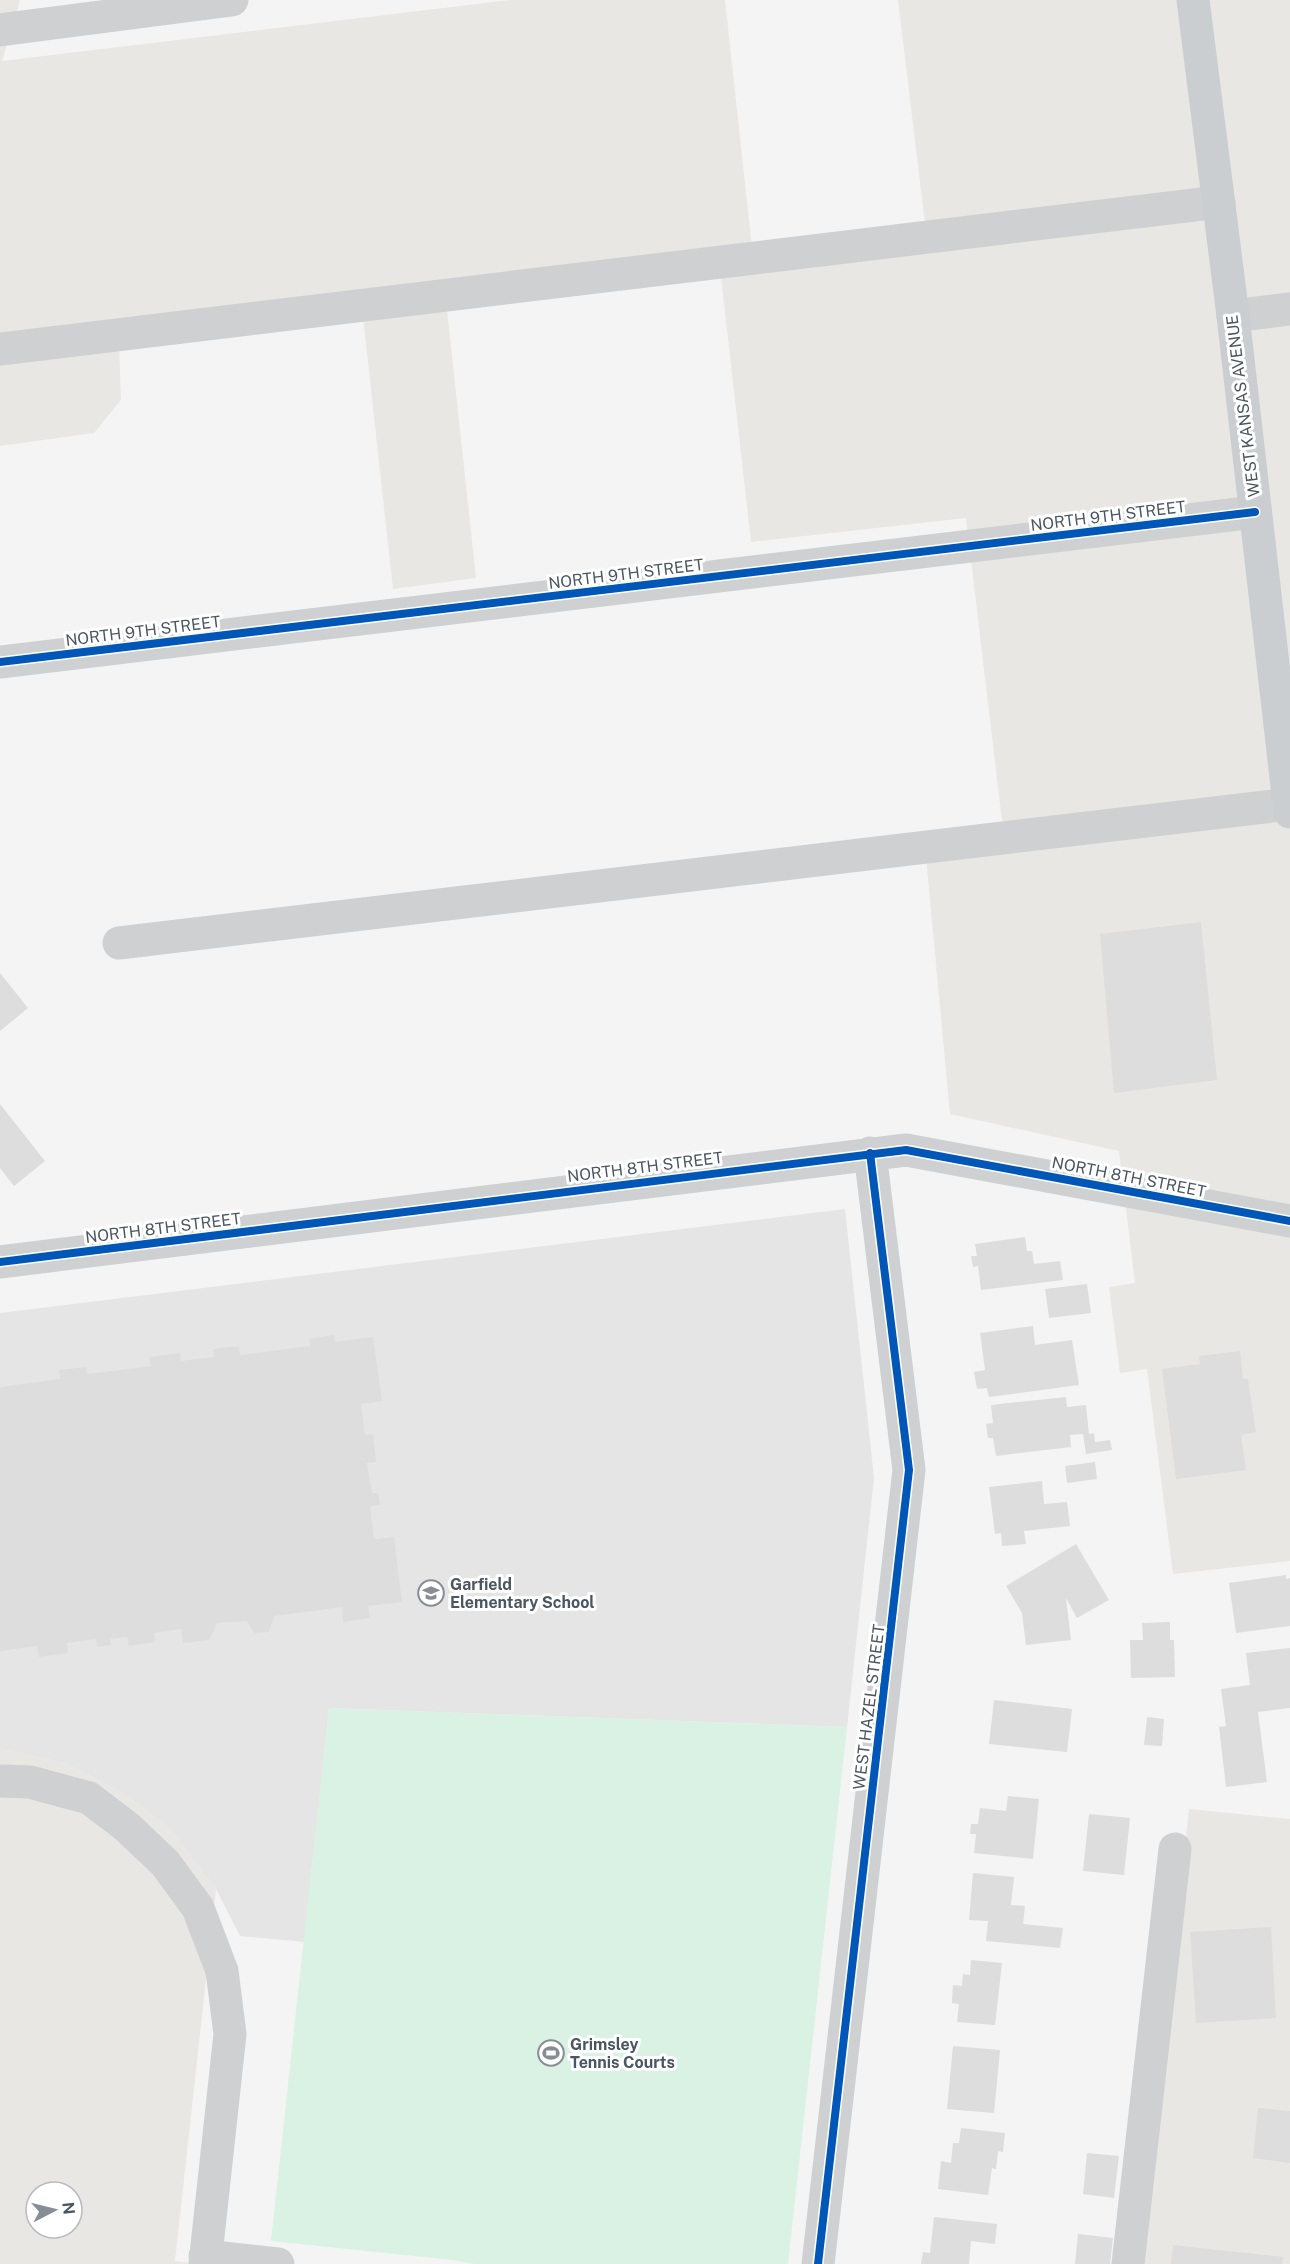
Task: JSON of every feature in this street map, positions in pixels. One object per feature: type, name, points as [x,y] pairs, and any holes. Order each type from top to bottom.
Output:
[{"type":"main road","name":"WEST KANSAS AVENUE","points":[[1193,0],[1233,316],[1290,808]]},
{"type":"street","points":[[0,30],[232,0]]},
{"type":"street","points":[[0,350],[1219,202]]},
{"type":"street","points":[[1233,316],[1290,309]]},
{"type":"street","name":"NORTH 9TH STREET","points":[[0,662],[1255,512]]},
{"type":"street","points":[[119,944],[1290,808]]},
{"type":"street","name":"NORTH 8TH STREET","points":[[0,1262],[906,1150],[1290,1221]]},
{"type":"street","name":"WEST HAZEL STREET","points":[[818,2264],[909,1470],[870,1153]]},
{"type":"street","points":[[0,1781],[30,1782],[88,1798],[127,1827],[165,1863],[198,1908],[222,1971],[230,2034],[205,2260],[278,2264]]},
{"type":"street","points":[[1128,2264],[1175,1849]]},
{"type":"shaded area","points":[[0,0],[20,0],[2,61],[510,0],[725,0],[754,266],[928,248],[898,0],[1290,0],[1290,1561],[1173,1574],[1147,1369],[1120,1373],[1109,1287],[1135,1283],[1119,1151],[950,1114],[926,857],[1003,829],[966,518],[751,542],[721,277],[447,310],[476,578],[393,589],[363,317],[119,346],[121,400],[94,433],[0,446]]},
{"type":"shaded area","name":"Garfield Elementary School","points":[[845,1209],[874,1478],[847,1727],[329,1708],[304,1942],[240,1936],[216,1889],[170,1829],[125,1794],[65,1763],[0,1749],[0,1313]]},
{"type":"shaded area","points":[[0,1749],[65,1763],[125,1794],[170,1829],[216,1889],[175,2261],[199,2264],[0,2264]]},
{"type":"shaded area","points":[[1189,1809],[1290,1819],[1290,2264],[1141,2264]]},
{"type":"green space","name":"Grimsley Tennis Courts","points":[[329,1708],[847,1727],[788,2264],[475,2264],[271,2241]]},
{"type":"building","points":[[1201,922],[1217,1080],[1114,1093],[1100,934]]},
{"type":"building","points":[[0,973],[28,1008],[0,1031]]},
{"type":"building","points":[[0,1104],[45,1161],[14,1186],[0,1168]]},
{"type":"building","points":[[1025,1237],[1027,1251],[1032,1251],[1034,1264],[1060,1261],[1063,1280],[981,1290],[978,1266],[973,1267],[971,1256],[977,1256],[975,1244]]},
{"type":"building","points":[[1087,1284],[1091,1313],[1049,1318],[1045,1289]]},
{"type":"building","points":[[1033,1326],[1035,1345],[1072,1340],[1079,1385],[989,1397],[987,1388],[977,1389],[974,1372],[985,1370],[980,1333]]},
{"type":"building","points":[[334,1335],[335,1342],[373,1337],[382,1401],[361,1404],[365,1435],[373,1434],[376,1462],[367,1463],[372,1493],[378,1493],[380,1505],[370,1506],[374,1539],[394,1537],[402,1602],[368,1606],[370,1618],[343,1622],[342,1607],[274,1616],[269,1632],[254,1633],[247,1621],[217,1623],[209,1640],[183,1643],[181,1629],[154,1633],[155,1642],[129,1646],[127,1637],[110,1639],[111,1645],[97,1647],[96,1639],[67,1643],[68,1653],[39,1657],[37,1646],[0,1651],[0,1387],[60,1379],[59,1370],[86,1367],[87,1374],[151,1366],[149,1357],[180,1353],[181,1361],[214,1357],[213,1349],[239,1346],[240,1355],[310,1346],[309,1339]]},
{"type":"building","points":[[1240,1351],[1243,1379],[1248,1379],[1256,1432],[1241,1435],[1246,1470],[1176,1479],[1162,1369],[1200,1364],[1199,1356]]},
{"type":"building","points":[[1066,1397],[1067,1407],[1086,1405],[1089,1434],[1094,1433],[1095,1442],[1110,1440],[1112,1450],[1086,1454],[1083,1434],[1070,1435],[1071,1447],[996,1456],[993,1438],[988,1438],[986,1424],[993,1423],[991,1405]]},
{"type":"building","points":[[1095,1462],[1097,1479],[1067,1483],[1065,1466]]},
{"type":"building","points":[[1042,1481],[1044,1504],[1067,1502],[1070,1526],[1024,1531],[1026,1544],[1002,1546],[1001,1533],[995,1534],[989,1487]]},
{"type":"building","points":[[1076,1544],[1109,1600],[1077,1618],[1066,1598],[1071,1640],[1026,1645],[1022,1613],[1006,1586]]},
{"type":"building","points":[[1286,1575],[1286,1579],[1290,1578],[1290,1626],[1236,1633],[1229,1583]]},
{"type":"building","points":[[1170,1622],[1170,1640],[1174,1640],[1175,1677],[1131,1678],[1130,1640],[1143,1640],[1142,1623]]},
{"type":"building","points":[[1290,1648],[1290,1708],[1258,1712],[1267,1782],[1226,1787],[1219,1727],[1226,1726],[1221,1689],[1250,1685],[1246,1653]]},
{"type":"building","points":[[994,1700],[1072,1709],[1067,1752],[989,1744]]},
{"type":"building","points":[[1147,1717],[1164,1719],[1162,1746],[1144,1745]]},
{"type":"building","points":[[1008,1796],[1039,1799],[1033,1859],[974,1853],[976,1834],[970,1834],[971,1824],[978,1824],[980,1808],[1006,1811]]},
{"type":"building","points":[[1089,1814],[1130,1818],[1124,1875],[1083,1871]]},
{"type":"building","points":[[973,1873],[1014,1877],[1011,1905],[1025,1906],[1023,1924],[1063,1928],[1060,1948],[986,1941],[988,1921],[969,1920]]},
{"type":"building","points":[[1271,1927],[1276,2018],[1196,2023],[1190,1932]]},
{"type":"building","points":[[971,1960],[1002,1963],[995,2025],[957,2022],[959,2004],[952,2003],[953,1985],[962,1986],[963,1974],[970,1975]]},
{"type":"building","points":[[953,2046],[1000,2050],[994,2113],[947,2109]]},
{"type":"building","points":[[1258,2108],[1290,2111],[1290,2163],[1253,2158]]},
{"type":"building","points":[[961,2128],[1005,2133],[1003,2152],[998,2151],[996,2169],[992,2168],[988,2195],[938,2189],[941,2161],[951,2163],[953,2143],[959,2143]]},
{"type":"building","points":[[1087,2153],[1119,2156],[1114,2198],[1083,2194]]},
{"type":"building","points":[[934,2217],[997,2224],[995,2244],[971,2241],[969,2264],[921,2264],[923,2252],[930,2253]]},
{"type":"building","points":[[1078,2234],[1113,2238],[1110,2264],[1075,2264]]},
{"type":"building","points":[[1173,2245],[1283,2257],[1282,2264],[1171,2264]]},
{"type":"cycle path","points":[[0,662],[1255,512]]},
{"type":"cycle path","points":[[0,1262],[906,1150],[1290,1221]]},
{"type":"cycle path","points":[[818,2264],[909,1470],[870,1153]]},
{"type":"place","name":"Garfield Elementary School","points":[[431,1593]]},
{"type":"place","name":"Grimsley Tennis Courts","points":[[551,2053]]}]
